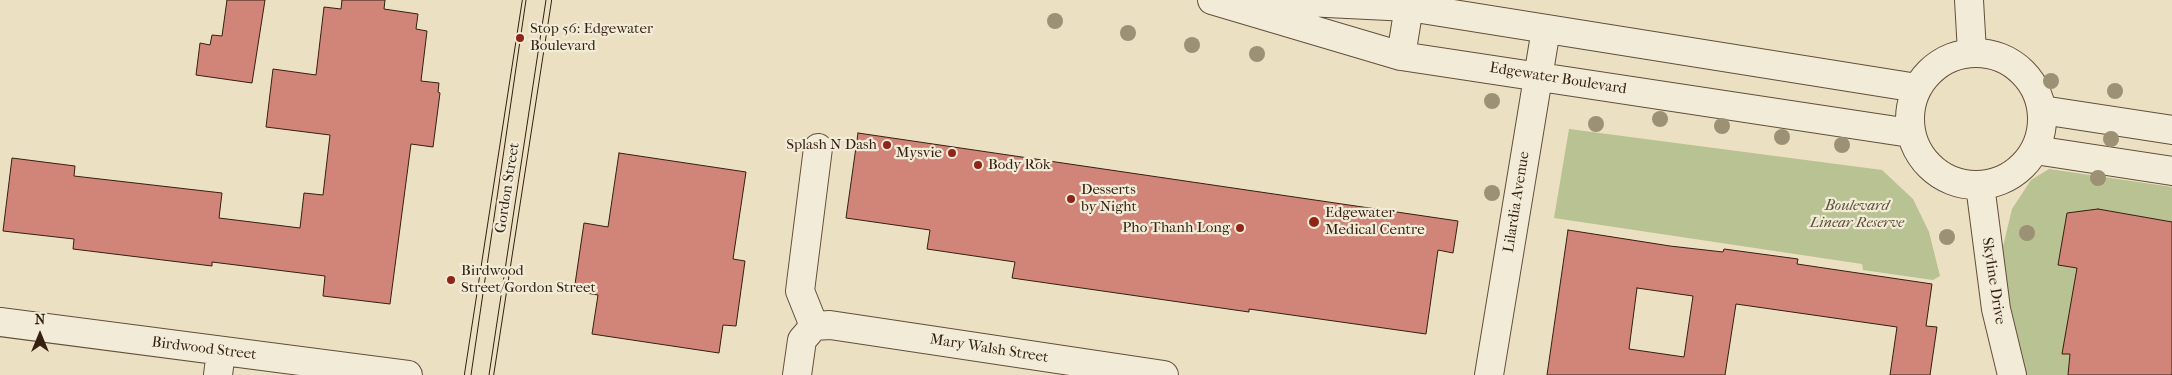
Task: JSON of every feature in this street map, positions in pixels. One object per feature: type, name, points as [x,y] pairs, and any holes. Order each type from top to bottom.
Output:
[{"type":"main road","name":"Gordon Street","points":[[479,375],[537,0]]},
{"type":"street","name":"Edgewater Boulevard","points":[[1212,0],[1401,56],[1910,133]]},
{"type":"street","points":[[1266,0],[1410,4],[1546,29],[1917,88]]},
{"type":"street","points":[[1969,0],[1972,52]]},
{"type":"street","points":[[1401,56],[1410,4]]},
{"type":"street","name":"Lilardia Avenue","points":[[1489,375],[1546,29]]},
{"type":"street","points":[[1972,52],[1992,54],[2010,62],[2026,74],[2037,91],[2042,110],[2042,130],[2035,150],[2021,168],[2002,180],[1980,186],[1961,184],[1942,176],[1927,164],[1915,148],[1910,133],[1910,110],[1917,88],[1931,70],[1950,57],[1972,52]]},
{"type":"street","points":[[2042,110],[2172,130]]},
{"type":"street","points":[[797,375],[802,340],[814,326],[800,291],[818,148]]},
{"type":"street","points":[[2035,150],[2172,171]]},
{"type":"street","name":"Skyline Drive","points":[[1980,186],[1996,309],[2012,375]]},
{"type":"street","name":"Birdwood Street","points":[[0,322],[219,363],[408,375]]},
{"type":"street","name":"Mary Walsh Street","points":[[814,326],[830,325],[1015,364],[1164,375]]},
{"type":"green space","name":"Boulevard Linear Reserve","points":[[1569,129],[1882,170],[1913,199],[1929,232],[1940,276],[1933,280],[1863,270],[1862,264],[1554,218]]},
{"type":"green space","points":[[2049,169],[2172,187],[2172,222],[2098,209],[2067,214],[2058,265],[2077,268],[2068,375],[2026,375],[2000,259],[2012,209],[2031,180]]},
{"type":"building","points":[[227,0],[265,0],[252,83],[196,75],[200,43],[210,45],[212,35],[222,36]]},
{"type":"building","points":[[342,0],[385,0],[384,9],[418,14],[416,29],[427,31],[421,81],[439,83],[438,92],[440,93],[433,147],[411,144],[390,304],[323,296],[325,276],[212,262],[212,266],[73,249],[74,239],[3,231],[12,158],[75,166],[74,176],[222,193],[219,218],[300,228],[304,193],[323,195],[330,135],[266,127],[273,69],[316,75],[324,7],[341,9]]},
{"type":"building","points":[[858,133],[1458,221],[1453,253],[1438,250],[1426,334],[1249,309],[1249,312],[1012,278],[1015,262],[927,249],[930,230],[846,218]]},
{"type":"building","points":[[619,153],[746,172],[733,259],[745,261],[736,326],[723,325],[719,353],[592,334],[598,295],[574,291],[584,223],[608,227]]},
{"type":"building","points":[[2098,209],[2172,222],[2172,375],[2068,375],[2070,354],[2062,354],[2077,268],[2058,265],[2067,213]]},
{"type":"building","points":[[1568,230],[1670,246],[1723,252],[1724,249],[1798,259],[1797,264],[1932,284],[1926,326],[1937,327],[1930,375],[1890,375],[1897,327],[1736,304],[1725,375],[1547,375]],"holes":[[[1637,288],[1693,296],[1684,357],[1629,349]]]},
{"type":"tram line","points":[[471,375],[526,0]]},
{"type":"tram line","points":[[489,375],[546,0]]},
{"type":"place","name":"Stop 56: Edgewater Boulevard","points":[[520,38]]},
{"type":"place","name":"Splash N Dash","points":[[887,145]]},
{"type":"place","name":"Mysvie","points":[[952,153]]},
{"type":"place","name":"Body Rok","points":[[978,165]]},
{"type":"place","name":"Desserts by Night","points":[[1071,199]]},
{"type":"place","name":"Edgewater Medical Centre","points":[[1314,222]]},
{"type":"place","name":"Pho Thanh Long","points":[[1240,228]]},
{"type":"place","name":"Birdwood Street/Gordon Street","points":[[451,280]]}]
